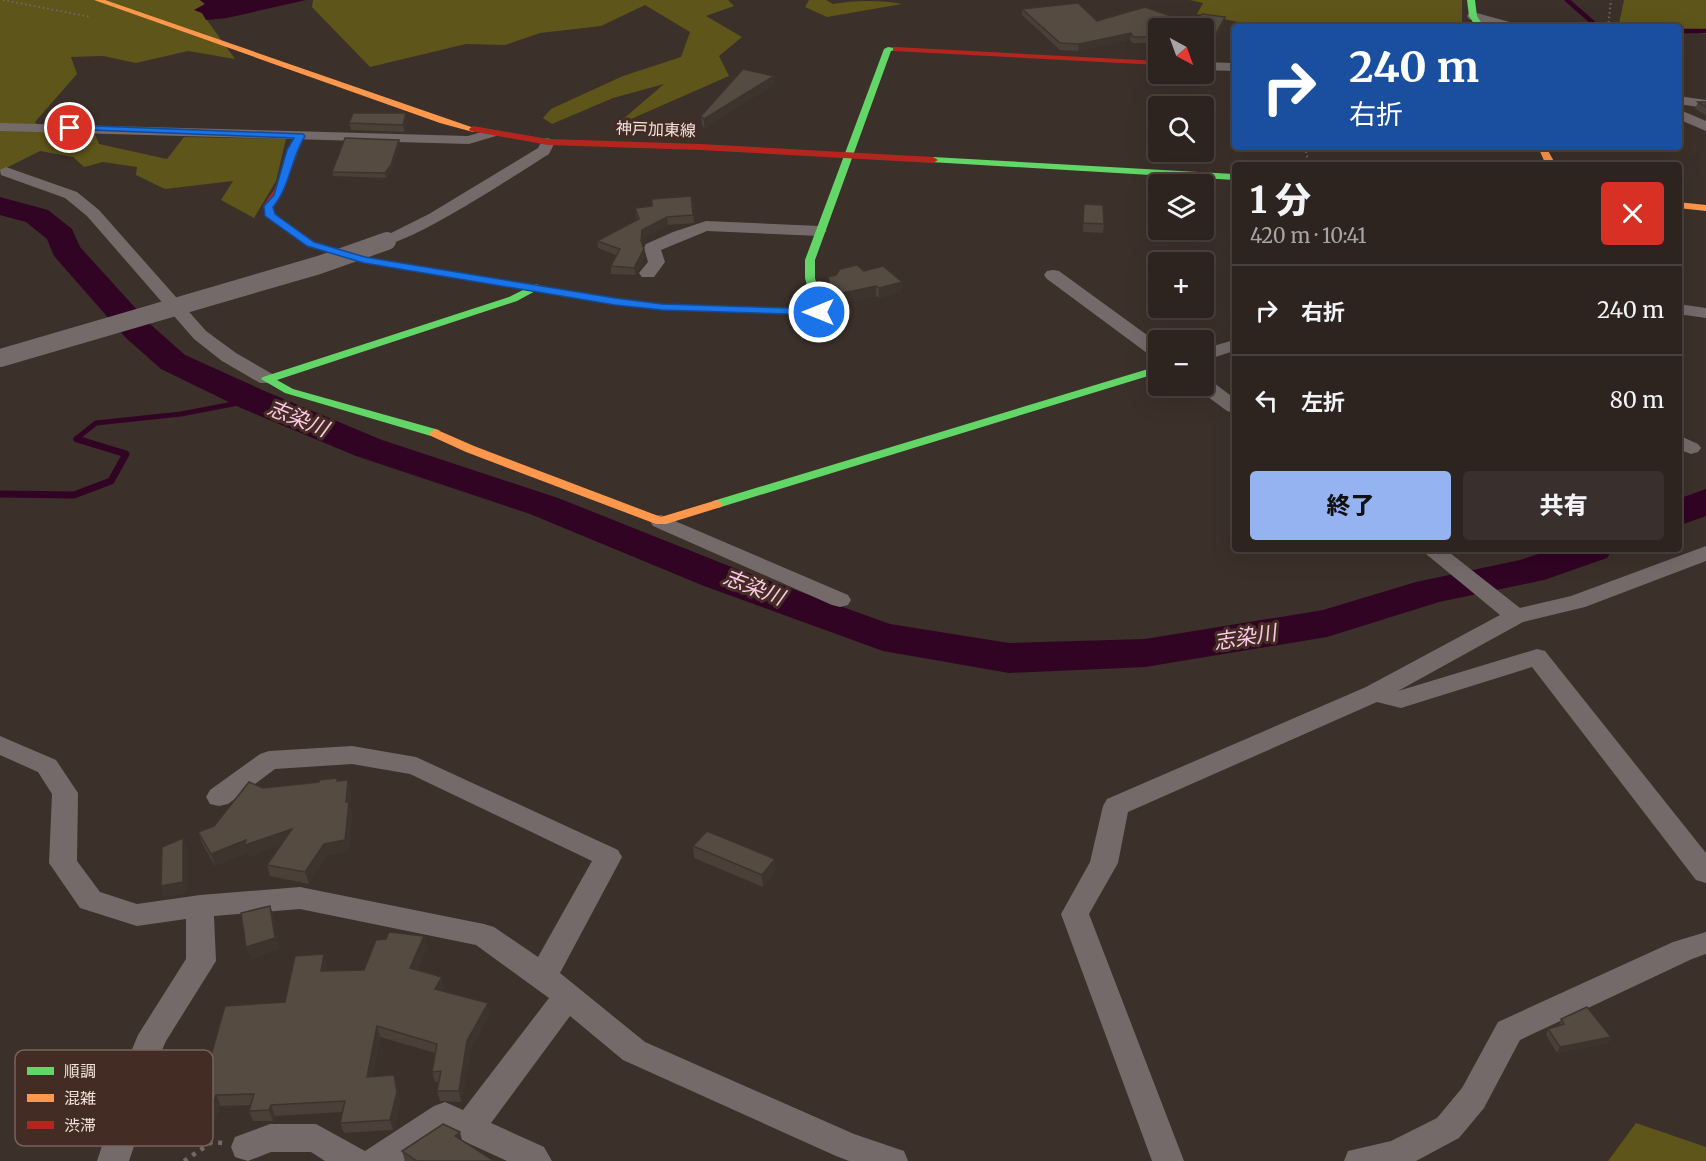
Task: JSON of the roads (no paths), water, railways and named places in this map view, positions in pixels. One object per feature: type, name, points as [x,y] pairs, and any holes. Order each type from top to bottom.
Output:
[{"type":"street","name":"神戸加東線","points":[[98,0],[443,122],[491,133],[548,142],[850,155],[1232,177]]},
{"type":"street","points":[[1471,0],[1476,21],[1494,24]]},
{"type":"street","points":[[300,136],[291,150],[278,195],[268,206],[270,216],[310,244],[364,260],[615,302],[662,307],[819,312],[810,278],[810,260],[888,50],[1148,63]]},
{"type":"street","points":[[1214,66],[1232,67]]},
{"type":"street","points":[[1682,101],[1706,104]]},
{"type":"street","points":[[1682,116],[1706,127]]},
{"type":"street","points":[[0,127],[469,140],[491,133]]},
{"type":"street","points":[[0,358],[320,265],[387,241],[435,217],[544,151],[548,142]]},
{"type":"street","points":[[6,172],[71,195],[93,213],[200,335],[229,357],[289,392],[436,434],[661,521],[840,600]]},
{"type":"street","points":[[1682,205],[1706,208]]},
{"type":"street","points":[[648,273],[657,262],[652,248],[679,235],[706,226],[819,231]]},
{"type":"street","points":[[1053,275],[1148,345]]},
{"type":"street","points":[[267,378],[513,299],[535,287]]},
{"type":"street","points":[[1682,310],[1706,313]]},
{"type":"street","points":[[1214,351],[1232,346]]},
{"type":"street","points":[[661,521],[1148,372]]},
{"type":"street","points":[[1214,392],[1232,406]]},
{"type":"street","points":[[1435,552],[1516,616]]},
{"type":"street","points":[[1168,1161],[1075,914],[1104,863],[1116,806],[1375,693],[1516,616],[1577,602],[1706,553]]},
{"type":"street","points":[[1375,693],[1401,700],[1537,657],[1706,873]]},
{"type":"street","points":[[0,745],[47,766],[65,793],[63,863],[90,900],[136,915],[200,906],[300,898],[484,935],[543,976],[634,1051],[841,1153],[892,1161]]},
{"type":"street","points":[[219,797],[269,760],[352,755],[416,766],[608,857],[543,976]]},
{"type":"street","points":[[147,1050],[153,1035],[201,961],[200,906]]},
{"type":"street","points":[[1360,1161],[1396,1155],[1448,1128],[1473,1098],[1509,1030],[1683,950],[1706,943]]},
{"type":"street","points":[[468,1128],[567,997]]},
{"type":"street","points":[[377,1161],[445,1116],[532,1157],[536,1161]]},
{"type":"street","points":[[247,1147],[270,1138],[316,1138],[354,1161]]},
{"type":"street","points":[[113,1161],[118,1146]]},
{"type":"waterway","points":[[1567,0],[1595,24]]},
{"type":"waterway","points":[[1682,31],[1706,31]]},
{"type":"waterway","name":"志染川","points":[[0,206],[37,216],[61,235],[65,249],[138,331],[173,362],[254,400],[369,448],[544,506],[719,577],[883,637],[1009,658],[1145,653],[1327,623],[1431,591],[1529,571],[1584,552]]},
{"type":"waterway","points":[[82,441],[76,439],[96,423],[181,414],[254,400]]},
{"type":"waterway","points":[[0,494],[74,495],[111,481],[126,454],[77,439]]},
{"type":"waterway","name":"志染川","points":[[1682,512],[1706,501]]}]
